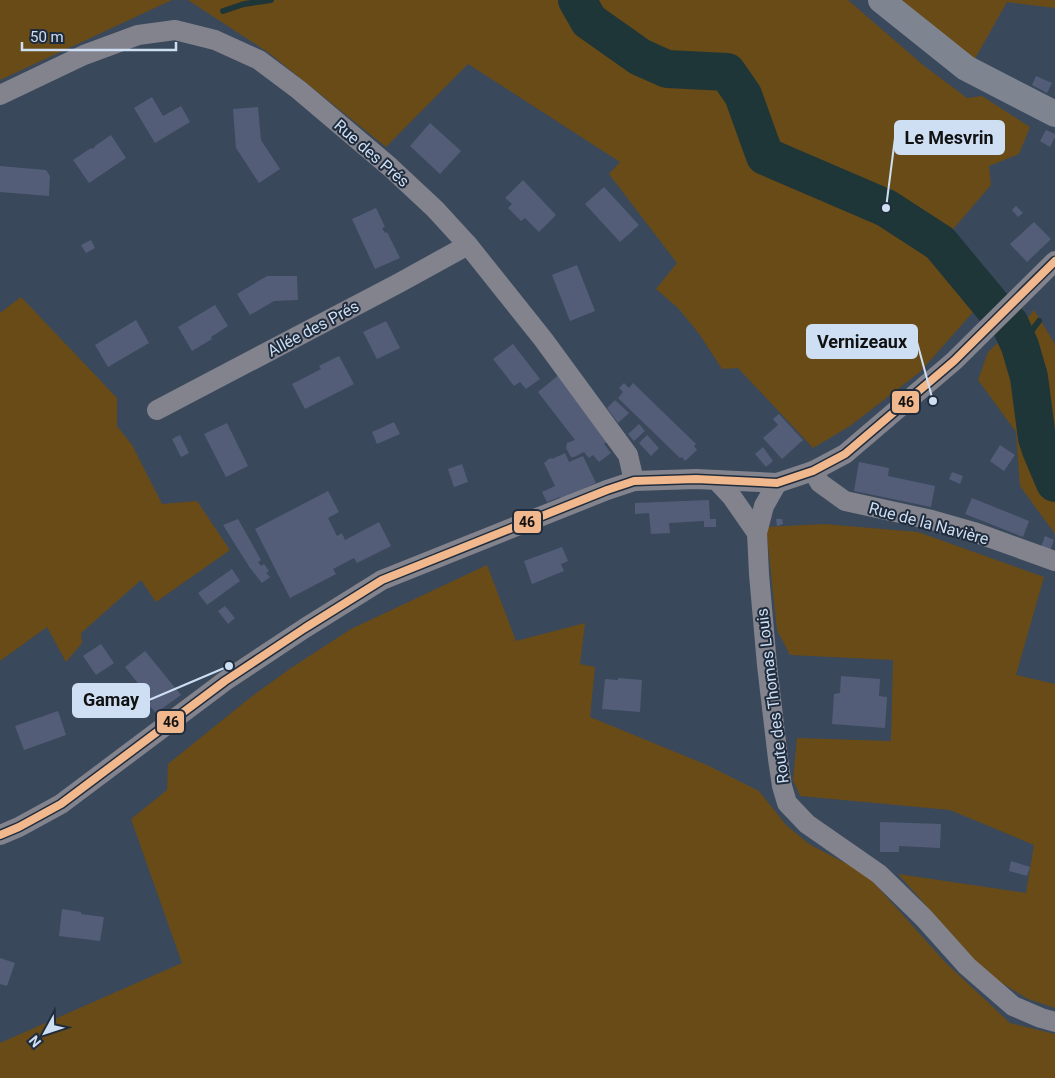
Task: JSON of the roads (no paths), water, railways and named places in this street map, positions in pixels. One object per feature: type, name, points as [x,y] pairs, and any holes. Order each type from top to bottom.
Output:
[{"type":"main road","points":[[881,0],[966,68],[1055,114]]},
{"type":"street","name":"Rue des Prés","points":[[0,95],[84,55],[138,35],[175,30],[215,40],[259,60],[300,90],[390,167],[435,209],[468,245],[543,339],[628,455],[634,482]]},
{"type":"street","name":"Allée des Prés","points":[[157,410],[399,284],[468,245]]},
{"type":"street","points":[[0,835],[61,804],[225,681],[382,580],[607,490],[634,482],[696,479],[777,483],[813,472],[845,454],[954,361],[1055,261]]},
{"type":"street","name":"Rue de la Navière","points":[[813,472],[820,483],[845,501],[974,532],[1055,562]]},
{"type":"street","points":[[716,480],[732,498],[757,533]]},
{"type":"street","name":"Route des Thomas Louis","points":[[777,483],[764,506],[757,533],[767,664],[779,768],[787,803],[807,824],[879,874],[924,918],[967,966],[1013,1006],[1055,1022]]},
{"type":"waterway","points":[[223,11],[244,4],[271,0]]},
{"type":"waterway","points":[[577,0],[589,21],[640,57],[667,69],[727,72],[743,95],[765,156],[886,208],[940,243],[994,308],[1010,324],[1020,346],[1029,377],[1037,438],[1055,483]]},
{"type":"waterway","points":[[1020,346],[1039,321]]},
{"type":"place","name":"Le Mesvrin","points":[[886,208]]},
{"type":"place","name":"Vernizeaux","points":[[933,401]]},
{"type":"place","name":"Gamay","points":[[229,666]]}]
